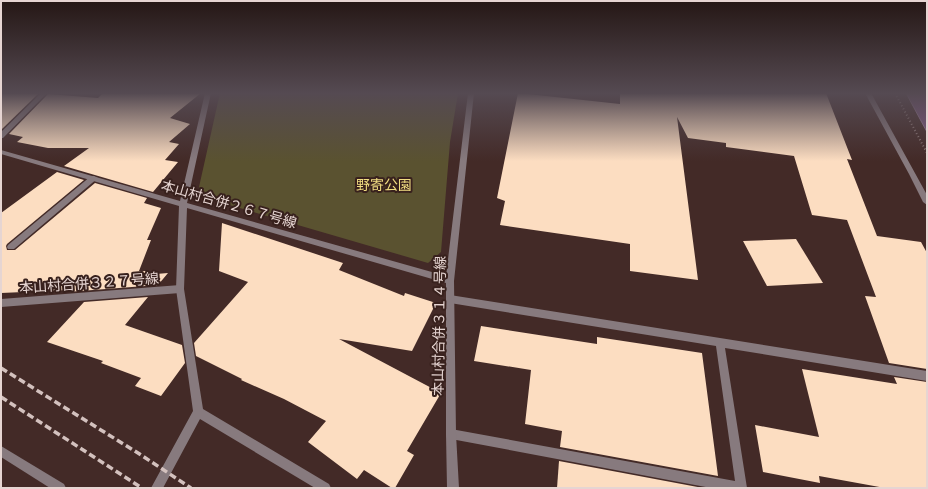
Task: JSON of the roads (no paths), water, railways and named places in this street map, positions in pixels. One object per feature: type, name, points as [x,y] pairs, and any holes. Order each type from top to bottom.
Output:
[{"type":"street","points":[[1,136],[21,116]]},
{"type":"street","points":[[157,488],[198,412],[180,289],[183,204],[203,116]]},
{"type":"street","name":"本山村合併３１４号線","points":[[453,488],[451,434],[450,281],[468,116]]},
{"type":"street","points":[[881,116],[927,202]]},
{"type":"street","name":"本山村合併２６７号線","points":[[1,152],[450,281]]},
{"type":"street","points":[[11,246],[94,178]]},
{"type":"street","name":"本山村合併３２７号線","points":[[1,303],[180,289]]},
{"type":"street","points":[[450,299],[927,376]]},
{"type":"street","points":[[451,434],[740,488],[720,343]]},
{"type":"street","points":[[198,412],[325,488]]},
{"type":"street","points":[[1,451],[60,488]]},
{"type":"railway","points":[[1,368],[138,453],[191,488]]},
{"type":"railway","points":[[1,397],[142,488]]},
{"type":"park label","name":"野寄公園","points":[[384,185]]}]
